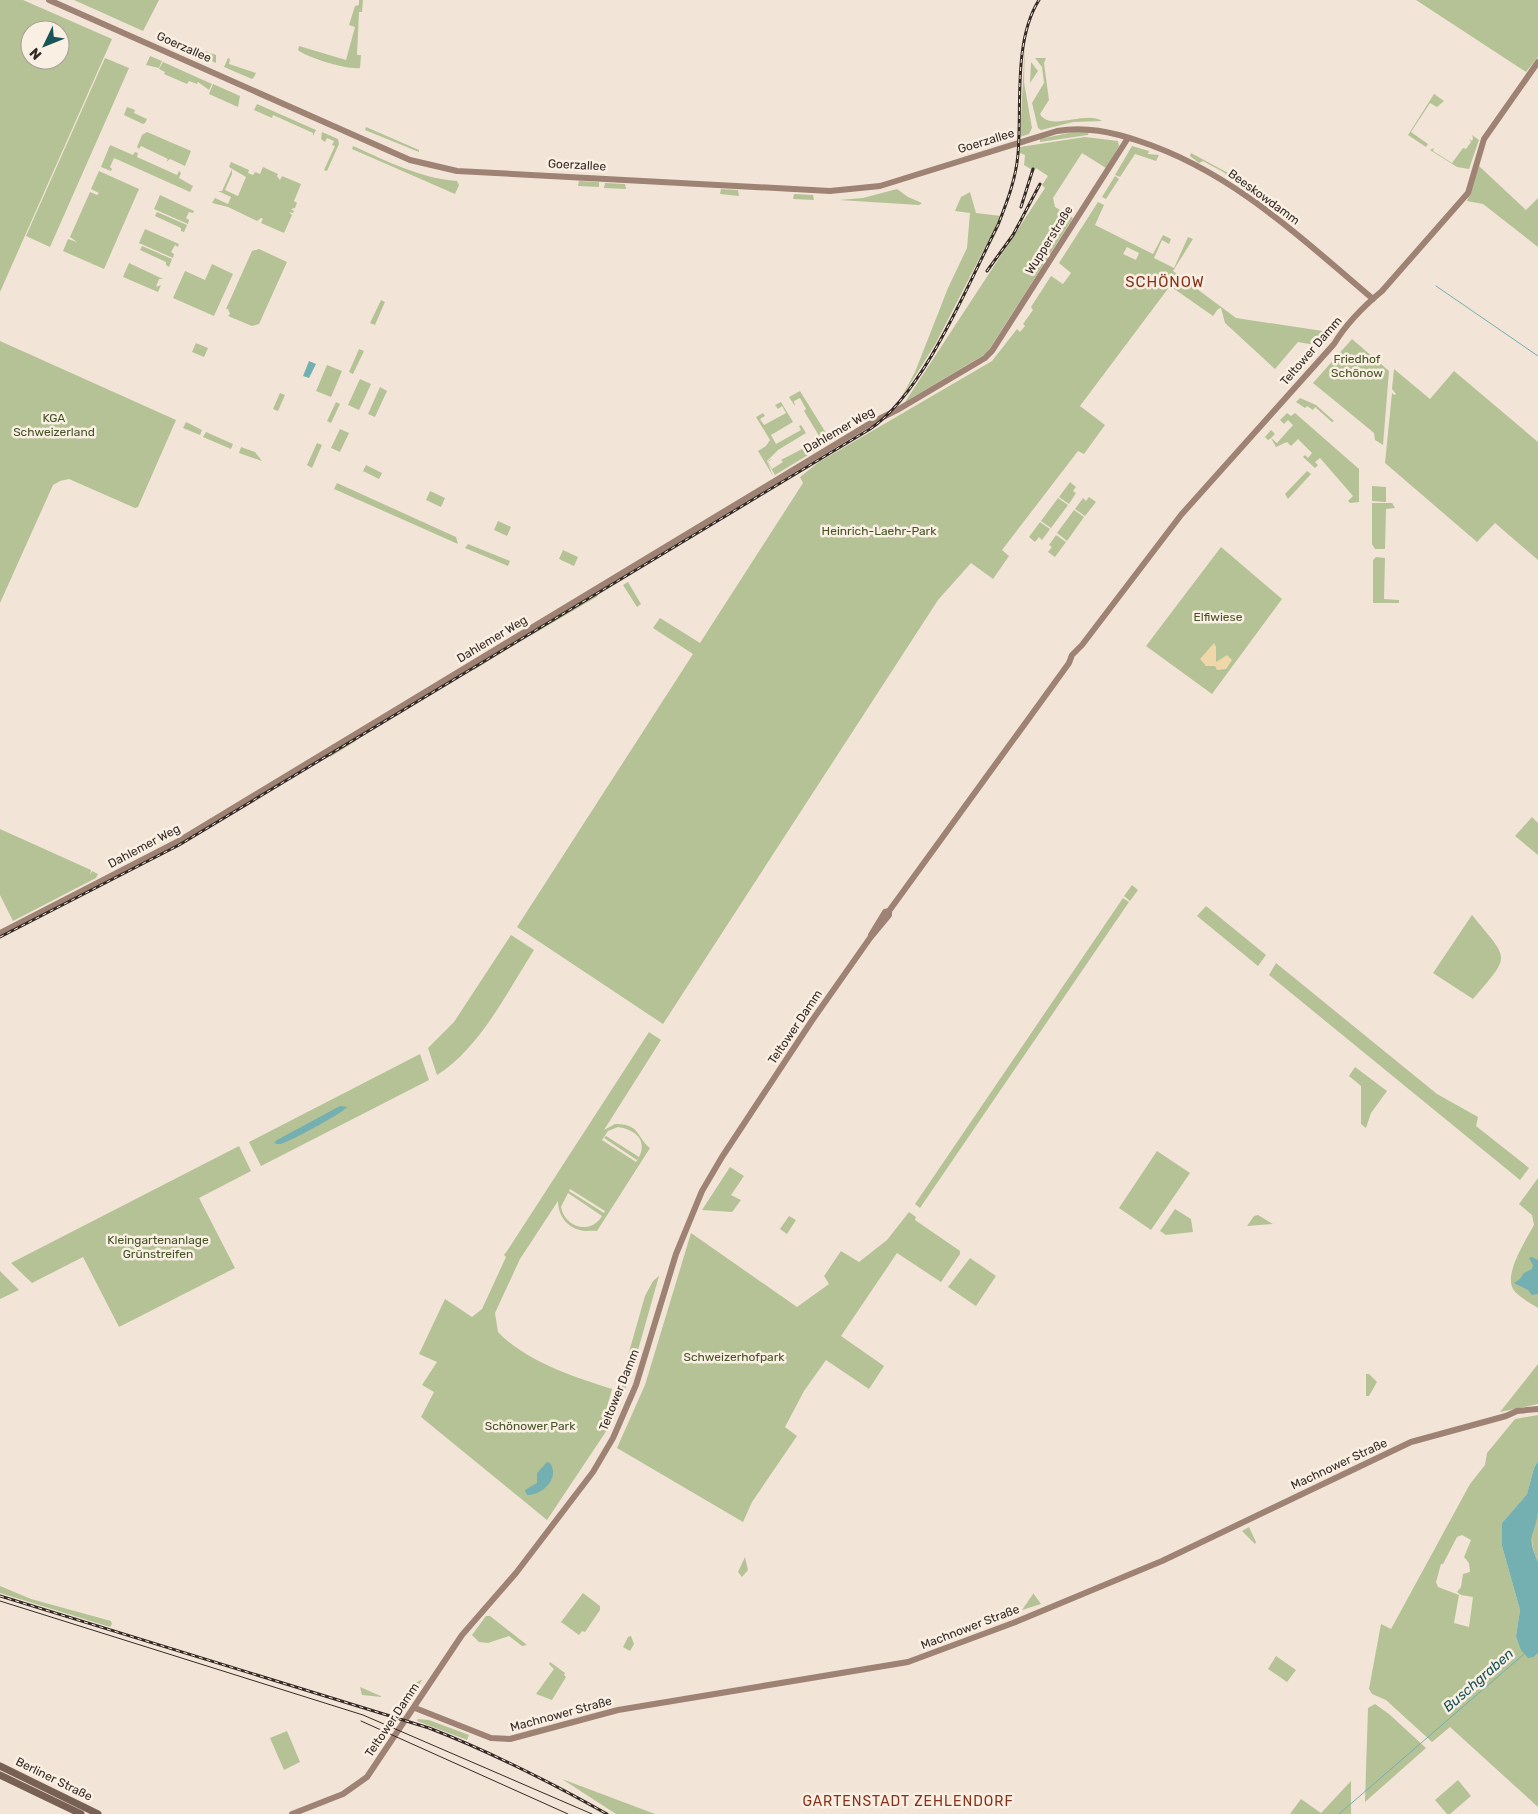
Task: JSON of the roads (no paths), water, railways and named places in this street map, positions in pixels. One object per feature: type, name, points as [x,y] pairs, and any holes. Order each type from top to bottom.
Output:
[{"type":"main road","name":"Goerzallee","points":[[49,0],[410,160],[457,171],[847,191],[880,186],[1064,130],[1091,129],[1128,138]]},
{"type":"main road","name":"Teltower Damm","points":[[292,1814],[341,1795],[364,1779],[415,1708],[468,1626],[516,1573],[593,1472],[613,1438],[636,1385],[677,1249],[702,1191],[800,1039],[870,938],[876,924],[885,912],[889,911],[1069,663],[1074,660],[1082,645],[1181,515],[1468,193],[1484,139],[1538,62]]},
{"type":"main road","name":"Beeskowdamm","points":[[1128,138],[1183,158],[1233,186],[1266,209],[1373,298]]},
{"type":"main road","name":"Wupperstraße","points":[[989,354],[1128,138]]},
{"type":"main road","name":"Dahlemer Weg","points":[[0,933],[177,842],[869,424],[899,409],[989,354]]},
{"type":"main road","name":"Machnower Straße","points":[[415,1708],[491,1738],[510,1739],[606,1713],[908,1662],[1013,1623],[1162,1561],[1411,1442],[1520,1412],[1538,1409]]},
{"type":"main road","name":"Berliner Straße","points":[[0,1766],[98,1814]]},
{"type":"main road","name":"Berliner Straße","points":[[0,1776],[81,1814]]},
{"type":"water","points":[[309,361],[316,364],[309,378],[303,376]]},
{"type":"water","points":[[340,1106],[347,1107],[294,1138],[281,1144],[274,1143],[277,1140]]},
{"type":"water","points":[[1532,1257],[1538,1260],[1538,1294],[1532,1295],[1528,1290],[1514,1283],[1524,1273],[1532,1269],[1533,1265],[1529,1258]]},
{"type":"water","points":[[1538,1461],[1538,1513],[1532,1536],[1532,1546],[1538,1562],[1538,1653],[1534,1657],[1528,1658],[1521,1650],[1516,1636],[1520,1610],[1502,1546],[1502,1523],[1527,1494],[1534,1468]]},
{"type":"water","points":[[547,1462],[550,1463],[553,1469],[548,1485],[539,1492],[527,1495],[525,1490],[537,1483],[537,1473]]},
{"type":"waterway","points":[[1436,286],[1538,356]]},
{"type":"waterway","name":"Buschgraben","points":[[1339,1814],[1524,1654]]},
{"type":"tram line","points":[[0,1601],[363,1715],[592,1814]]},
{"type":"tram line","points":[[361,1721],[568,1814]]},
{"type":"railway","points":[[0,937],[179,845],[870,429],[890,412],[909,390],[943,336],[1005,208],[1017,163],[1020,75],[1025,35],[1039,0]]},
{"type":"railway","points":[[1021,207],[1033,169]]},
{"type":"railway","points":[[987,271],[1013,235],[1040,184]]},
{"type":"railway","points":[[0,1596],[429,1728],[520,1768],[607,1814]]},
{"type":"district","name":"SCHÖNOW","points":[[1165,282]]},
{"type":"district","name":"GARTENSTADT ZEHLENDORF","points":[[908,1801]]},
{"type":"park label","name":"Friedhof Schönow","points":[[1357,366]]},
{"type":"park label","name":"KGA Schweizerland","points":[[54,425]]},
{"type":"park label","name":"Heinrich-Laehr-Park","points":[[879,531]]},
{"type":"park label","name":"Elfiwiese","points":[[1218,617]]},
{"type":"park label","name":"Kleingartenanlage Grünstreifen","points":[[158,1247]]},
{"type":"park label","name":"Schweizerhofpark","points":[[734,1357]]},
{"type":"park label","name":"Schönower Park","points":[[530,1426]]}]
